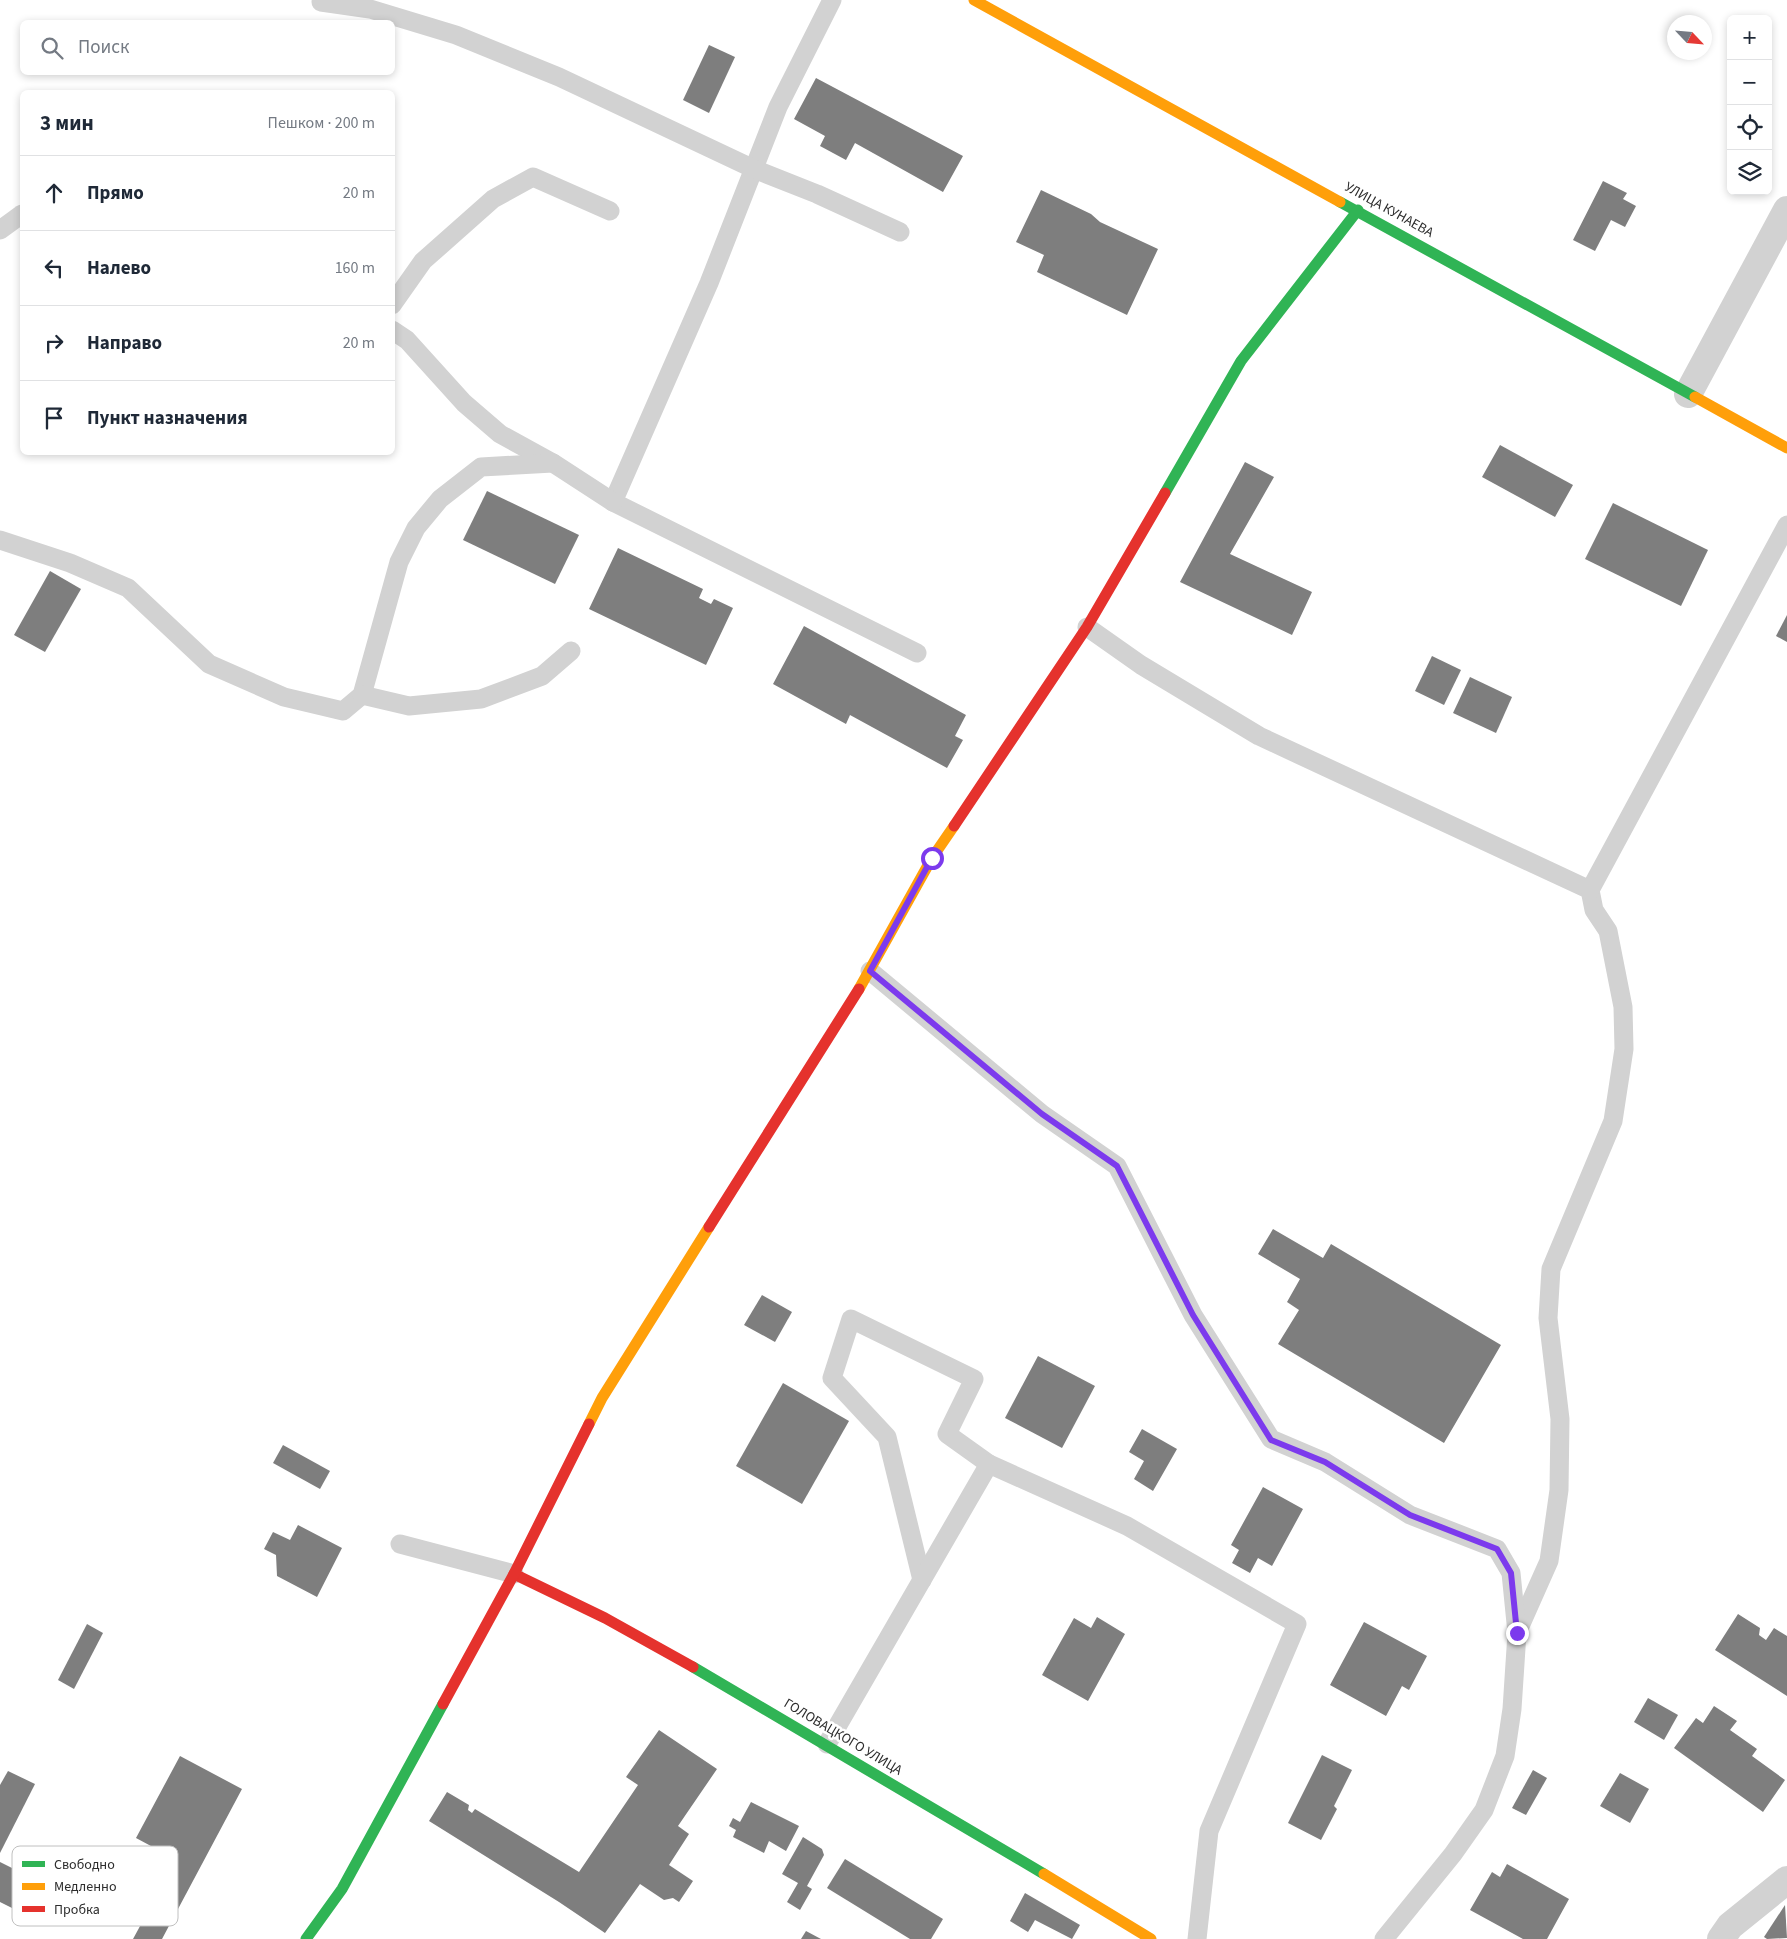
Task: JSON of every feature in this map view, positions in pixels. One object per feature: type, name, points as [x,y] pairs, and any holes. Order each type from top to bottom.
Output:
[{"type":"street","name":"УЛИЦА КУНАЕВА","points":[[974,0],[1787,448]]},
{"type":"street","points":[[306,1939],[342,1889],[514,1574],[602,1398],[870,971],[932,858],[1088,627],[1241,361],[1358,210]]},
{"type":"street","points":[[1688,394],[1787,210]]},
{"type":"street","name":"ГОЛОВАЦКОГО УЛИЦА","points":[[514,1574],[569,1598],[619,1624],[827,1744],[1151,1939]]},
{"type":"street","points":[[1721,1939],[1730,1926],[1787,1880]]},
{"type":"lane","points":[[612,502],[709,283],[778,107],[832,0]]},
{"type":"lane","points":[[321,2],[370,9],[456,35],[559,77],[754,169],[817,194],[900,232]]},
{"type":"lane","points":[[395,301],[423,261],[493,200],[533,177],[610,211]]},
{"type":"lane","points":[[0,230],[20,215]]},
{"type":"lane","points":[[395,332],[407,340],[464,403],[500,434],[553,462],[612,502],[917,653]]},
{"type":"lane","points":[[0,540],[70,563],[128,588],[209,664],[284,697],[344,711],[362,695],[399,562],[416,528],[440,499],[481,468],[553,462]]},
{"type":"lane","points":[[1517,1633],[1549,1561],[1559,1490],[1560,1419],[1548,1318],[1551,1269],[1613,1121],[1624,1049],[1623,1007],[1608,931],[1594,910],[1590,890],[1787,525]]},
{"type":"lane","points":[[1088,627],[1141,665],[1259,736],[1590,890]]},
{"type":"lane","points":[[362,695],[409,706],[481,699],[542,676],[571,651]]},
{"type":"lane","points":[[870,971],[1042,1114],[1117,1166],[1193,1315],[1271,1440],[1325,1462],[1410,1515],[1497,1549],[1511,1573],[1517,1633],[1512,1709],[1505,1756],[1484,1810],[1453,1854],[1384,1939]]},
{"type":"lane","points":[[922,1580],[887,1437],[832,1378],[851,1319],[974,1379],[947,1434],[989,1464],[1127,1526],[1297,1624],[1209,1832],[1197,1939]]},
{"type":"lane","points":[[827,1744],[989,1464]]},
{"type":"lane","points":[[400,1544],[514,1574]]},
{"type":"building","points":[[709,45],[735,57],[709,113],[683,100]]},
{"type":"building","points":[[816,78],[963,156],[943,192],[855,143],[846,160],[820,146],[825,136],[794,119]]},
{"type":"building","points":[[1603,181],[1627,193],[1623,199],[1636,206],[1625,227],[1611,220],[1595,251],[1573,240]]},
{"type":"building","points":[[1041,190],[1091,214],[1100,222],[1158,249],[1127,315],[1037,272],[1044,255],[1016,242]]},
{"type":"building","points":[[1500,445],[1573,485],[1555,517],[1482,477]]},
{"type":"building","points":[[1245,462],[1274,477],[1230,554],[1312,592],[1292,635],[1180,582]]},
{"type":"building","points":[[487,491],[579,535],[555,584],[463,540]]},
{"type":"building","points":[[1613,503],[1708,550],[1681,606],[1585,559]]},
{"type":"building","points":[[618,548],[703,589],[699,598],[711,604],[714,599],[733,608],[706,665],[589,609]]},
{"type":"building","points":[[50,571],[81,589],[45,652],[14,635]]},
{"type":"building","points":[[1787,615],[1787,642],[1776,636]]},
{"type":"building","points":[[804,626],[966,715],[955,736],[963,740],[947,768],[850,715],[846,724],[773,684]]},
{"type":"building","points":[[1432,656],[1461,670],[1444,705],[1415,691]]},
{"type":"building","points":[[1470,677],[1512,697],[1496,733],[1453,713]]},
{"type":"building","points":[[1273,1229],[1323,1258],[1331,1244],[1501,1345],[1444,1443],[1278,1344],[1299,1310],[1287,1302],[1300,1279],[1258,1254]]},
{"type":"building","points":[[762,1295],[792,1312],[775,1342],[744,1325]]},
{"type":"building","points":[[1038,1356],[1095,1386],[1062,1448],[1005,1418]]},
{"type":"building","points":[[783,1383],[849,1421],[802,1504],[736,1466]]},
{"type":"building","points":[[1142,1429],[1177,1449],[1153,1491],[1134,1479],[1144,1461],[1129,1452]]},
{"type":"building","points":[[283,1445],[330,1471],[320,1489],[273,1463]]},
{"type":"building","points":[[1263,1487],[1303,1509],[1272,1566],[1258,1558],[1250,1573],[1232,1563],[1239,1550],[1231,1545]]},
{"type":"building","points":[[298,1525],[342,1548],[317,1597],[277,1576],[276,1555],[264,1549],[273,1532],[290,1540]]},
{"type":"building","points":[[1738,1614],[1760,1628],[1759,1635],[1766,1640],[1774,1628],[1787,1636],[1787,1696],[1715,1650]]},
{"type":"building","points":[[1097,1617],[1125,1634],[1088,1701],[1042,1675],[1074,1618],[1091,1628]]},
{"type":"building","points":[[1364,1622],[1427,1656],[1409,1690],[1402,1686],[1386,1716],[1330,1685]]},
{"type":"building","points":[[87,1624],[103,1633],[74,1689],[58,1680]]},
{"type":"building","points":[[1648,1698],[1678,1715],[1664,1740],[1634,1722]]},
{"type":"building","points":[[1714,1706],[1737,1721],[1730,1730],[1757,1749],[1752,1756],[1785,1780],[1763,1812],[1674,1748],[1696,1718],[1703,1723]]},
{"type":"building","points":[[659,1730],[717,1769],[678,1826],[689,1834],[669,1865],[693,1881],[679,1902],[673,1898],[664,1900],[640,1884],[605,1933],[429,1821],[447,1792],[469,1805],[468,1810],[472,1813],[475,1809],[579,1872],[638,1785],[626,1777]]},
{"type":"building","points":[[1322,1755],[1352,1770],[1334,1806],[1337,1809],[1321,1840],[1288,1823]]},
{"type":"building","points":[[180,1756],[242,1789],[178,1909],[178,1846],[151,1846],[136,1838]]},
{"type":"building","points":[[1533,1770],[1547,1778],[1526,1815],[1512,1808]]},
{"type":"building","points":[[8,1771],[35,1784],[0,1853],[0,1785]]},
{"type":"building","points":[[1620,1773],[1649,1789],[1630,1823],[1600,1806]]},
{"type":"building","points":[[751,1802],[799,1826],[786,1851],[769,1841],[764,1853],[733,1837],[736,1830],[729,1826],[733,1818],[740,1822]]},
{"type":"building","points":[[803,1837],[822,1849],[824,1855],[807,1886],[812,1889],[800,1910],[787,1902],[798,1883],[782,1874]]},
{"type":"building","points":[[845,1859],[943,1919],[931,1939],[910,1939],[827,1888]]},
{"type":"building","points":[[0,1862],[12,1868],[12,1908],[0,1902]]},
{"type":"building","points":[[1507,1864],[1569,1899],[1547,1939],[1523,1939],[1470,1910],[1492,1872],[1500,1877]]},
{"type":"building","points":[[1025,1893],[1080,1925],[1072,1939],[1035,1920],[1028,1932],[1010,1921]]},
{"type":"building","points":[[1785,1905],[1787,1938],[1767,1939],[1764,1937]]},
{"type":"building","points":[[140,1926],[169,1926],[162,1939],[133,1939]]},
{"type":"building","points":[[806,1931],[821,1939],[801,1939]]},
{"type":"traffic: fast","points":[[1340,202],[1695,397]]},
{"type":"traffic: fast","points":[[1165,493],[1241,361],[1358,210]]},
{"type":"traffic: fast","points":[[693,1667],[1044,1874]]},
{"type":"traffic: fast","points":[[306,1939],[342,1889],[443,1704]]},
{"type":"traffic: slow","points":[[974,0],[1340,202]]},
{"type":"traffic: slow","points":[[1695,397],[1787,448]]},
{"type":"traffic: slow","points":[[859,989],[932,858],[954,826]]},
{"type":"traffic: slow","points":[[589,1424],[602,1398],[709,1227]]},
{"type":"traffic: slow","points":[[1044,1874],[1151,1939]]},
{"type":"traffic: jam","points":[[954,826],[1087,627],[1165,493]]},
{"type":"traffic: jam","points":[[709,1227],[859,989]]},
{"type":"traffic: jam","points":[[443,1704],[514,1574],[589,1424]]},
{"type":"traffic: jam","points":[[514,1574],[605,1618],[693,1667]]},
{"type":"route","points":[[932,858],[870,971],[1042,1114],[1117,1166],[1193,1315],[1233,1375],[1271,1440],[1325,1462],[1410,1515],[1497,1549],[1511,1573],[1517,1633]]}]
